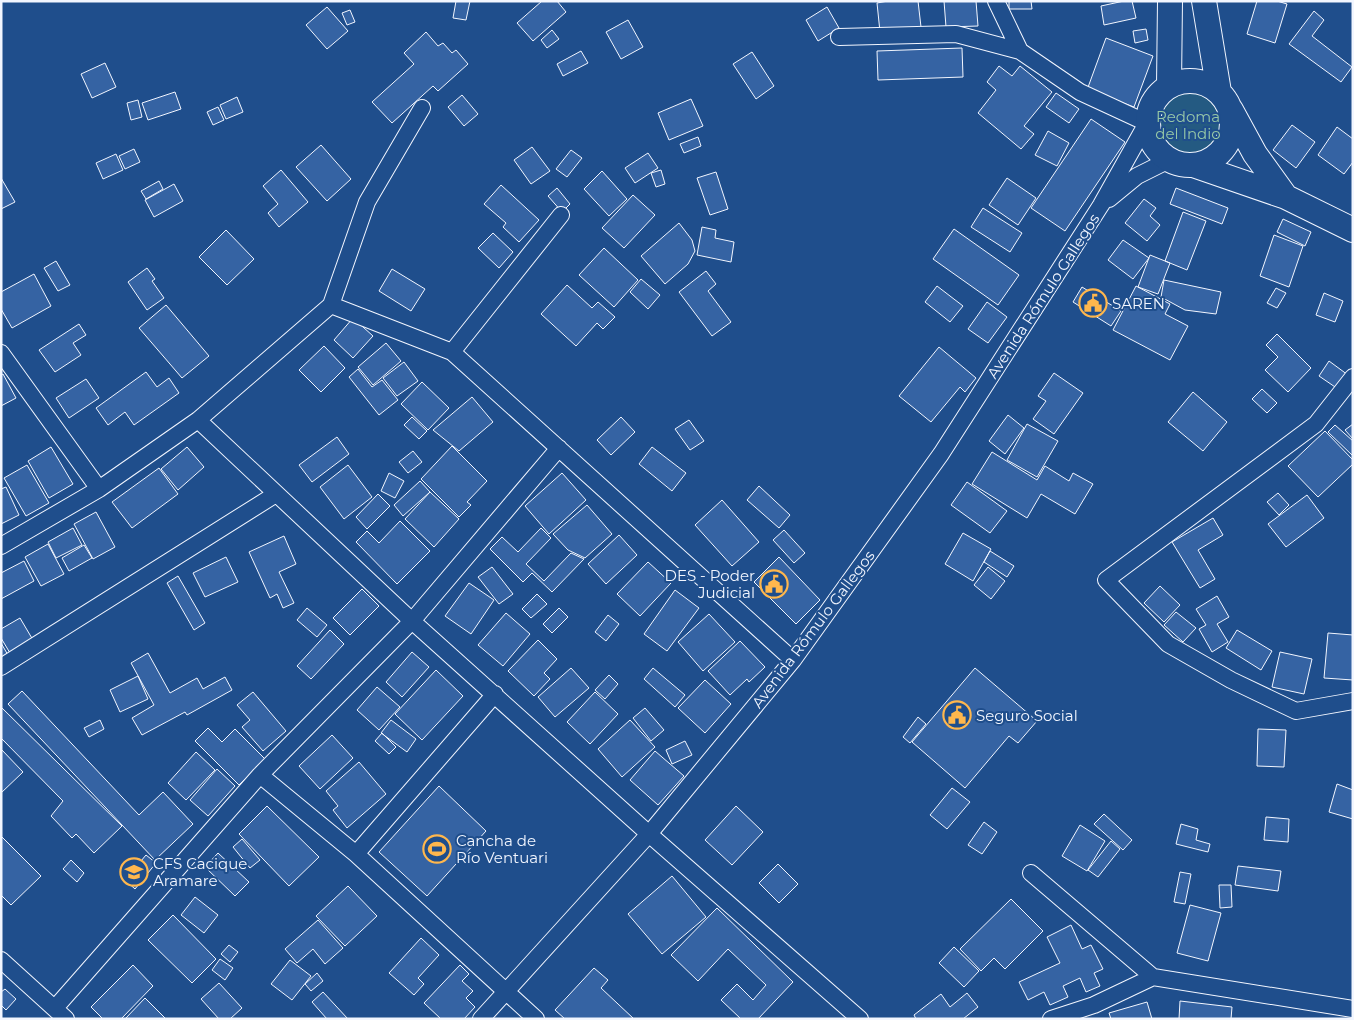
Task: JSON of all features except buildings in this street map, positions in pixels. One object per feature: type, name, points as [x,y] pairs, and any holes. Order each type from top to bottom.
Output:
[{"type":"main road","points":[[1169,86],[1170,1]]},
{"type":"main road","points":[[1193,165],[1206,162],[1218,155],[1227,144],[1232,131],[1232,117],[1223,98],[1204,1]]},
{"type":"main road","points":[[1286,197],[1255,154],[1223,98],[1204,82],[1186,80],[1169,86],[1153,101],[1147,123],[1153,144],[1169,160],[1193,165],[1286,197],[1353,230]]},
{"type":"street","points":[[996,1],[1020,51]]},
{"type":"street","points":[[839,37],[956,34],[1020,51],[1080,92],[1147,123]]},
{"type":"street","points":[[1,546],[99,488],[198,420],[331,305],[367,202],[422,108]]},
{"type":"street","name":"Avenida Rómulo Gallegos","points":[[481,1019],[649,834],[793,660],[941,454],[1101,205],[1147,123]]},
{"type":"street","name":"Avenida Rómulo Gallegos","points":[[1101,205],[1137,176],[1169,160]]},
{"type":"street","points":[[452,352],[561,214]]},
{"type":"street","points":[[331,305],[452,352],[793,660]]},
{"type":"street","points":[[1,354],[99,488]]},
{"type":"street","points":[[1353,377],[1316,424],[1106,580],[1168,644],[1231,680],[1296,711],[1353,701]]},
{"type":"street","points":[[198,420],[412,621],[649,834],[860,1019]]},
{"type":"street","points":[[1,960],[60,1013],[260,775],[412,621],[559,448]]},
{"type":"street","points":[[1,667],[276,494]]},
{"type":"street","points":[[356,854],[495,694]]},
{"type":"street","points":[[260,775],[356,854],[536,1019]]},
{"type":"street","points":[[1031,873],[1153,977],[1353,1009]]},
{"type":"street","points":[[1051,1019],[1095,1012],[1153,977]]},
{"type":"green space","name":"Redoma del Indio","points":[[1188,92],[1206,98],[1214,106],[1220,124],[1214,142],[1206,150],[1188,156],[1170,150],[1162,142],[1156,124],[1162,106],[1170,98]]},
{"type":"place","name":"SAREN","points":[[1093,303]]},
{"type":"place","name":"DES - Poder Judicial","points":[[774,584]]},
{"type":"place","name":"Seguro Social","points":[[957,715]]},
{"type":"place","name":"Cancha de Río Ventuari","points":[[437,849]]},
{"type":"place","name":"CFS Cacique Aramare","points":[[134,872]]}]
